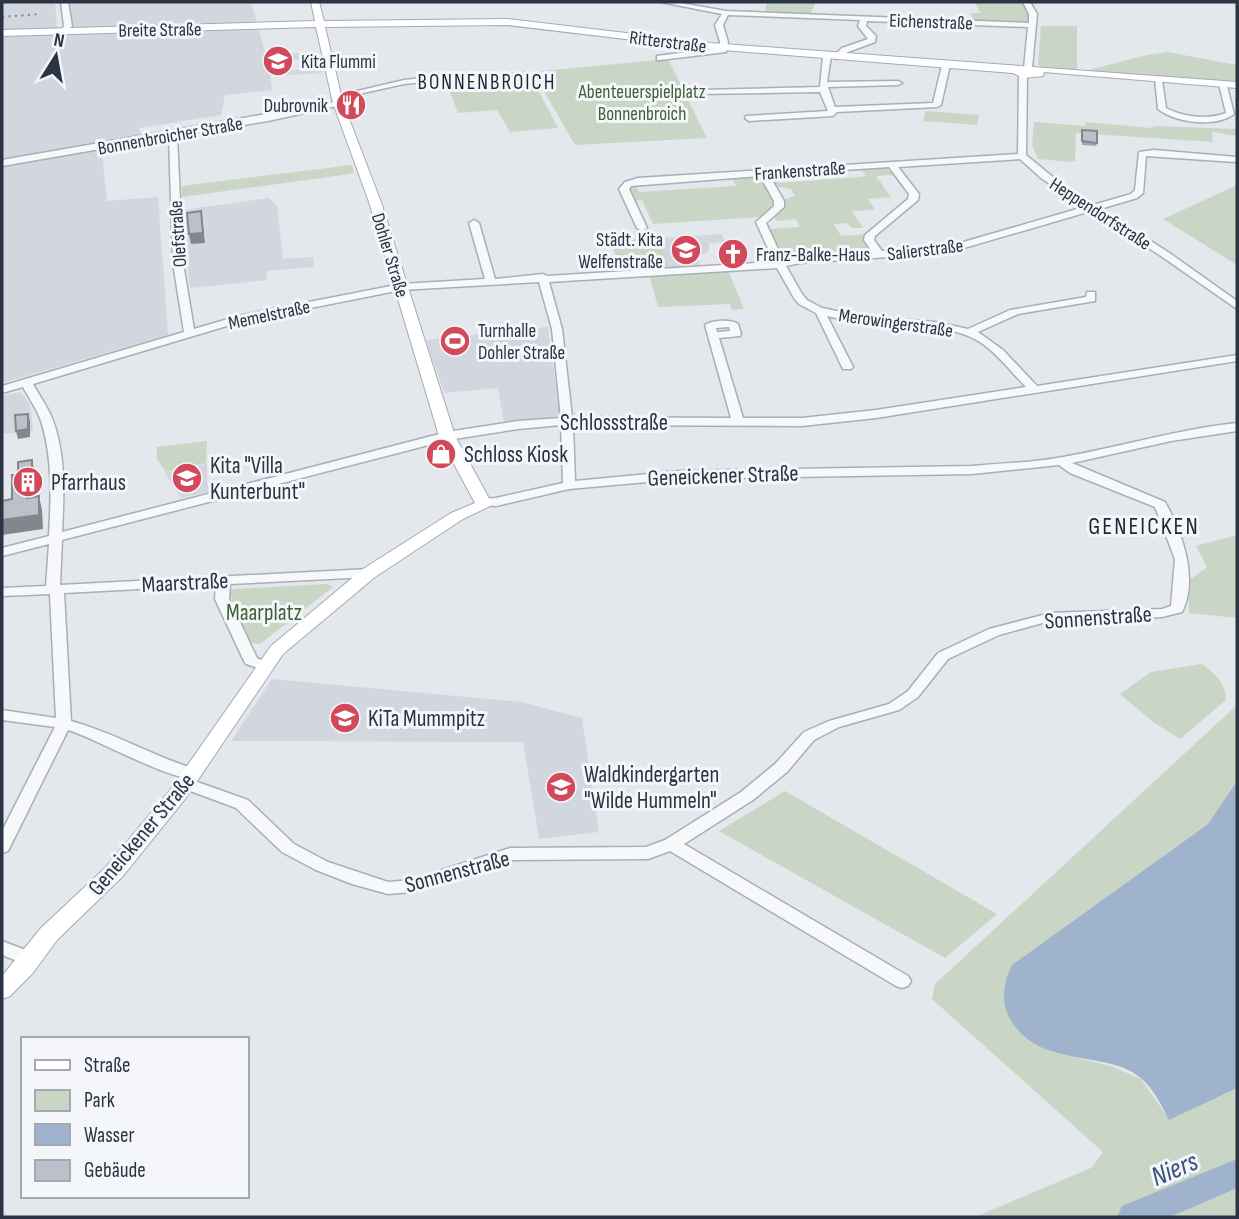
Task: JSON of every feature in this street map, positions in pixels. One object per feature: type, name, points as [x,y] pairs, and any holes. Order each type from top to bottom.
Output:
[{"type":"main road","name":"Dohler Straße","points":[[315,2],[337,100],[375,202],[447,436],[483,502]]},
{"type":"main road","name":"Ritterstraße","points":[[319,24],[507,22],[725,47],[1030,72],[1237,85]]},
{"type":"main road","name":"Breite Straße","points":[[2,33],[319,24]]},
{"type":"main road","name":"Geneickener Straße","points":[[2,990],[49,934],[114,872],[189,778],[264,666],[290,636],[369,573],[457,516],[482,506],[483,502]]},
{"type":"street","points":[[64,2],[68,26],[66,30]]},
{"type":"street","name":"Eichenstraße","points":[[664,2],[726,13],[1030,25]]},
{"type":"street","points":[[1022,156],[1025,88],[1030,72],[1030,25],[1033,14],[1027,2]]},
{"type":"street","points":[[660,58],[715,52],[725,47],[719,24],[726,13]]},
{"type":"street","points":[[737,91],[751,121],[834,113],[825,100],[823,66],[831,56],[872,40],[872,36],[862,26],[864,19]]},
{"type":"street","points":[[832,110],[937,106],[946,65]]},
{"type":"street","name":"Bonnenbroicher Straße","points":[[2,163],[173,135],[337,100],[404,82],[468,75]]},
{"type":"street","points":[[1158,80],[1162,109],[1174,115],[1216,118],[1230,114],[1223,85]]},
{"type":"street","points":[[699,92],[898,83]]},
{"type":"street","name":"Olefstraße","points":[[173,135],[178,263],[189,332]]},
{"type":"street","name":"Salierstraße","points":[[543,277],[782,265],[800,260],[947,250],[1139,194],[1142,154],[1235,159]]},
{"type":"street","name":"Frankenstraße","points":[[642,229],[624,189],[628,184],[638,181],[1022,156]]},
{"type":"street","name":"Heppendorfstraße","points":[[1022,156],[1046,177],[1198,276],[1237,306]]},
{"type":"street","points":[[879,255],[869,240],[870,235],[913,200],[914,194],[891,164]]},
{"type":"street","name":"Merowingerstraße","points":[[763,173],[779,201],[779,207],[761,222],[798,296],[806,303],[823,311],[969,333],[989,345],[1034,389]]},
{"type":"street","points":[[474,223],[490,280]]},
{"type":"street","points":[[543,277],[557,329],[567,421],[569,485]]},
{"type":"street","name":"Memelstraße","points":[[2,390],[238,319],[401,287],[543,277]]},
{"type":"street","name":"Merowingerstraße","points":[[969,333],[1011,311],[1091,299],[1090,294]]},
{"type":"street","name":"Merowingerstraße","points":[[823,311],[821,314],[848,367]]},
{"type":"street","points":[[713,335],[732,393],[738,423]]},
{"type":"street","name":"Schlossstraße","points":[[2,552],[447,436],[518,425],[567,421],[738,423],[834,419],[1237,358]]},
{"type":"street","points":[[2,847],[64,724],[55,589],[58,537],[49,425],[26,383]]},
{"type":"street","name":"Geneickener Straße","points":[[483,502],[496,502],[569,485],[680,475],[972,470],[1060,461],[1189,433],[1237,427]]},
{"type":"street","name":"Sonnenstraße","points":[[2,715],[64,724],[189,778],[242,804],[288,848],[358,880],[388,888],[412,886],[510,854],[648,853],[671,844],[747,796],[781,768],[809,736],[834,724],[894,707],[912,694],[943,656],[993,632],[1050,617],[1162,613],[1177,610],[1182,559],[1160,505],[1074,470],[1060,461]]},
{"type":"street","name":"Maarstraße","points":[[2,592],[369,573]]},
{"type":"street","points":[[223,581],[222,599],[251,661],[264,666]]},
{"type":"street","points":[[671,844],[902,981]]},
{"type":"street","points":[[2,948],[30,959]]},
{"type":"shaded area","points":[[2,2],[55,2],[57,28],[2,31]]},
{"type":"shaded area","points":[[69,2],[251,2],[265,52],[318,52],[318,57],[274,63],[268,67],[269,72],[321,68],[322,73],[270,76],[272,90],[225,95],[221,115],[139,128],[141,137],[101,144],[107,201],[158,197],[168,335],[2,383],[2,37],[71,33]]},
{"type":"shaded area","points":[[269,198],[277,206],[283,259],[313,257],[314,267],[266,271],[267,280],[190,288],[183,210]]},
{"type":"shaded area","name":"Städt. Kita Welfenstraße","points":[[722,234],[725,242],[709,243],[709,251],[698,257],[701,267],[670,269],[660,238]]},
{"type":"shaded area","points":[[548,327],[560,417],[504,422],[498,388],[444,393],[426,340]]},
{"type":"shaded area","points":[[20,392],[30,404],[33,431],[2,434],[2,396]]},
{"type":"shaded area","name":"Kita \"Villa Kunterbunt\"","points":[[207,464],[207,483],[212,491],[181,498],[165,473]]},
{"type":"shaded area","points":[[272,679],[521,702],[582,718],[599,832],[539,839],[523,742],[231,741]]},
{"type":"green space","points":[[767,2],[816,2],[810,15],[764,14]]},
{"type":"green space","points":[[974,2],[1024,2],[1030,20],[1024,23],[973,21],[971,13],[981,13]]},
{"type":"green space","points":[[1041,26],[1077,26],[1077,71],[1049,69],[1038,65]]},
{"type":"green space","points":[[1167,52],[1237,65],[1237,83],[1081,72],[1147,55]]},
{"type":"green space","name":"Abenteuerspielplatz Bonnenbroich","points":[[668,59],[707,138],[575,145],[533,72]]},
{"type":"green space","points":[[528,71],[558,128],[510,132],[497,110],[458,113],[445,79]]},
{"type":"green space","points":[[926,111],[979,115],[977,125],[923,121]]},
{"type":"green space","points":[[1034,122],[1085,126],[1086,122],[1151,128],[1237,129],[1237,136],[1212,132],[1213,142],[1076,133],[1075,161],[1071,162],[1038,159],[1032,145]]},
{"type":"green space","points":[[352,165],[354,172],[350,174],[182,197],[182,186]]},
{"type":"green space","points":[[886,168],[894,175],[876,176],[891,197],[868,199],[875,210],[852,211],[863,228],[852,228],[847,223],[834,224],[841,236],[865,234],[863,240],[869,249],[782,255],[769,229],[800,227],[796,219],[777,221],[773,216],[784,206],[782,200],[795,196],[791,189],[774,186],[769,177],[774,177],[778,183],[860,177],[866,176],[861,169]]},
{"type":"green space","points":[[732,177],[761,177],[775,205],[761,217],[653,224],[642,200],[632,201],[627,190],[629,186],[635,185],[639,192],[736,186]]},
{"type":"green space","points":[[1237,185],[1237,265],[1163,219]]},
{"type":"green space","points":[[660,238],[670,269],[620,271],[611,241]]},
{"type":"green space","points":[[728,270],[744,309],[732,310],[730,304],[658,307],[649,274]]},
{"type":"green space","points":[[207,441],[206,463],[166,472],[157,459],[157,447]]},
{"type":"green space","points":[[1237,535],[1237,618],[1189,613],[1188,581],[1207,567],[1196,546]]},
{"type":"green space","name":"Maarplatz","points":[[327,584],[333,587],[260,644],[249,642],[229,592],[234,589]]},
{"type":"green space","points":[[1202,664],[1222,684],[1226,700],[1180,739],[1152,721],[1120,694],[1151,672]]},
{"type":"green space","points":[[1237,705],[1237,781],[1208,824],[1012,965],[1004,987],[1006,1011],[1051,1052],[1111,1066],[1141,1079],[1169,1119],[1237,1088],[1237,1217],[975,1217],[1091,1168],[1103,1152],[932,999],[935,984]]},
{"type":"green space","points":[[785,791],[997,914],[945,958],[719,831]]},
{"type":"water","points":[[1237,781],[1237,1088],[1169,1120],[1150,1088],[1142,1079],[1127,1070],[1055,1052],[1037,1045],[1022,1034],[1006,1011],[1005,984],[1012,965],[1208,824]]},
{"type":"building","points":[[1082,130],[1097,131],[1097,143],[1082,141]]},
{"type":"building","points":[[201,211],[203,233],[189,234],[187,213]]},
{"type":"building","points":[[28,414],[28,429],[16,431],[15,415]]},
{"type":"building","points":[[32,460],[32,477],[26,478],[27,498],[39,496],[39,515],[2,520],[2,501],[12,499],[12,475],[18,475],[18,462]]},
{"type":"waterway","name":"Niers","points":[[1134,1217],[1237,1173]]},
{"type":"railway","points":[[2,17],[39,14]]},
{"type":"place","name":"Kita Flummi","points":[[278,61]]},
{"type":"place","name":"Dubrovnik","points":[[351,105]]},
{"type":"place","name":"Städt. Kita Welfenstraße","points":[[686,250]]},
{"type":"place","name":"Franz-Balke-Haus","points":[[733,254]]},
{"type":"place","name":"Turnhalle Dohler Straße","points":[[455,341]]},
{"type":"place","name":"Schloss Kiosk","points":[[441,454]]},
{"type":"place","name":"Kita \"Villa Kunterbunt\"","points":[[187,478]]},
{"type":"place","name":"Pfarrhaus","points":[[28,482]]},
{"type":"place","name":"KiTa Mummpitz","points":[[345,718]]},
{"type":"place","name":"Waldkindergarten \"Wilde Hummeln\"","points":[[561,787]]},
{"type":"district","name":"BONNENBROICH","points":[[487,82]]},
{"type":"district","name":"GENEICKEN","points":[[1144,526]]}]
